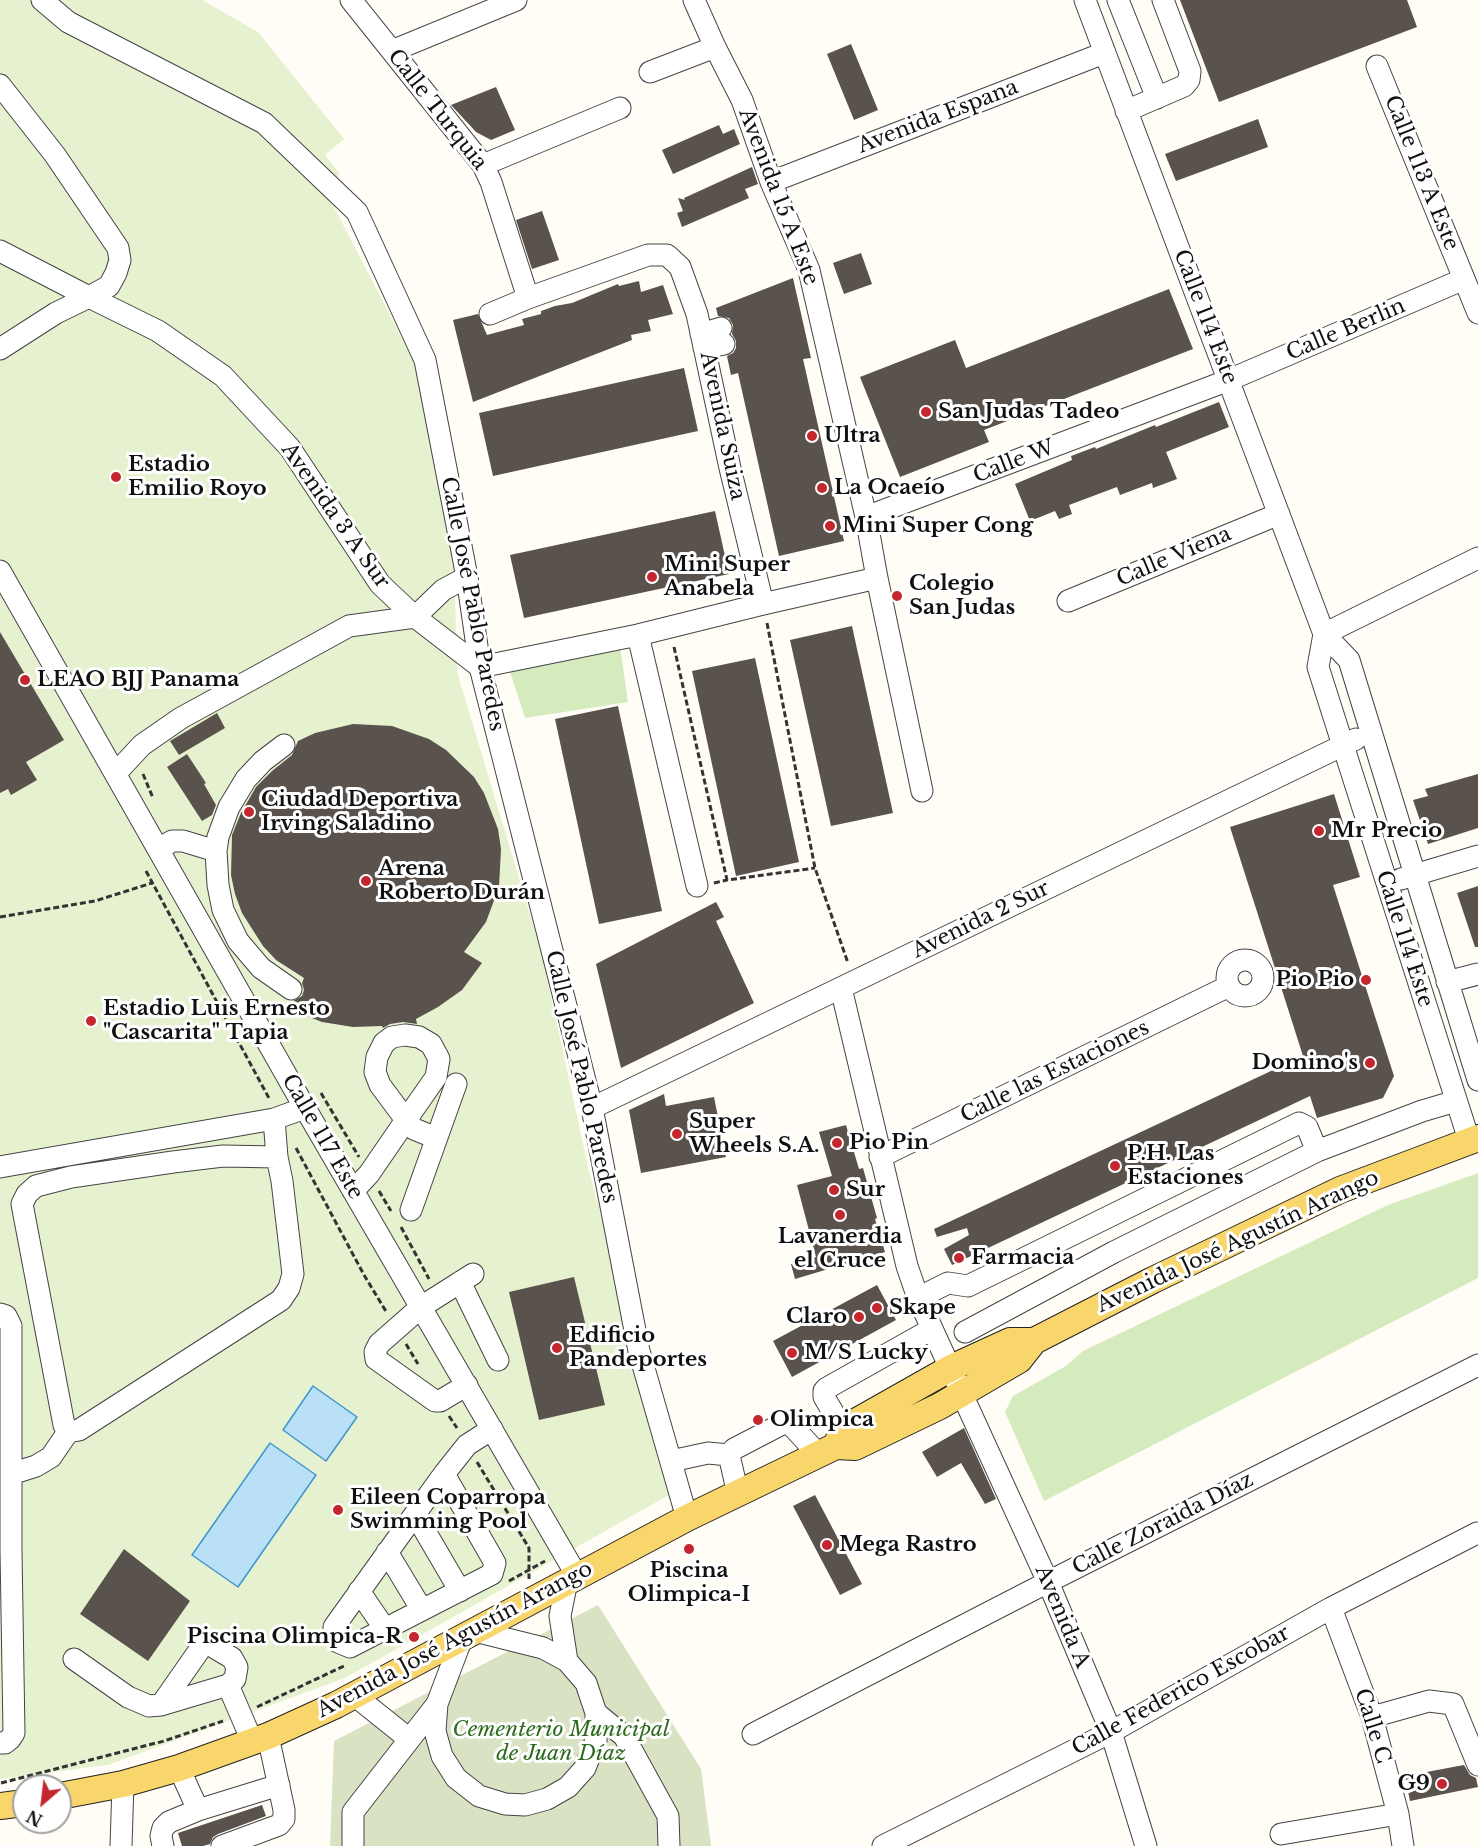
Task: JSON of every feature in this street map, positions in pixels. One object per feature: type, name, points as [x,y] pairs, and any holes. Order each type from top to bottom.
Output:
[{"type":"main road","name":"Avenida José Agustín Arango","points":[[832,1443],[855,1447],[962,1393],[1019,1360],[1034,1341],[1153,1280],[1340,1190],[1474,1139]]},
{"type":"main road","name":"Avenida José Agustín Arango","points":[[72,1794],[123,1784],[179,1768],[260,1739],[354,1695],[832,1443],[951,1368],[1010,1341],[1034,1341]]},
{"type":"street","name":"Calle José Pablo Paredes","points":[[42,0],[69,22],[264,123],[357,212],[425,360],[466,577],[480,667],[592,1108],[639,1351],[687,1518]]},
{"type":"street","name":"Calle Turquia","points":[[351,0],[483,165],[491,182],[528,298]]},
{"type":"street","points":[[392,51],[516,0]]},
{"type":"street","name":"Avenida 15 A Este","points":[[694,0],[742,100],[771,182],[809,270],[866,517],[922,791]]},
{"type":"street","name":"Calle 114 Este","points":[[1085,0],[1324,634],[1349,660],[1477,1073]]},
{"type":"street","points":[[1118,0],[1157,98]]},
{"type":"street","points":[[1126,111],[1184,86],[1189,80],[1190,71],[1163,0]]},
{"type":"street","points":[[650,72],[715,47]]},
{"type":"street","name":"Avenida Espana","points":[[771,182],[1104,52]]},
{"type":"street","name":"Calle 113 A Este","points":[[1377,66],[1478,313]]},
{"type":"street","points":[[0,85],[55,154],[118,248],[120,260],[109,286],[56,313],[0,349]]},
{"type":"street","points":[[483,165],[620,108]]},
{"type":"street","name":"Avenida 3 A Sur","points":[[0,251],[158,331],[222,376],[290,448],[380,584],[415,617],[480,667]]},
{"type":"street","name":"Avenida Suiza","points":[[528,298],[648,255],[667,255],[680,267],[697,314],[713,339],[730,468],[763,603]]},
{"type":"street","name":"Calle Berlin","points":[[1229,380],[1464,279]]},
{"type":"street","points":[[490,315],[528,298]]},
{"type":"street","name":"Calle W","points":[[866,517],[1229,380]]},
{"type":"street","name":"Calle Viena","points":[[1068,601],[1279,514]]},
{"type":"street","points":[[1324,634],[1478,558]]},
{"type":"street","name":"Calle 117 Este","points":[[0,571],[304,1108],[562,1550],[572,1579]]},
{"type":"street","points":[[116,773],[142,745],[181,718],[349,626],[415,617],[443,590],[466,577]]},
{"type":"street","points":[[480,667],[638,635],[763,603],[877,578]]},
{"type":"street","name":"Calle 114 Este","points":[[1324,634],[1318,667],[1456,1101],[1474,1139]]},
{"type":"street","points":[[638,635],[697,886]]},
{"type":"street","name":"Avenida 2 Sur","points":[[592,1108],[1371,732]]},
{"type":"street","points":[[284,745],[263,761],[246,779],[229,807],[218,837],[216,851],[218,885],[223,910],[238,941],[261,968],[291,989]]},
{"type":"street","points":[[159,849],[172,841],[183,841],[216,851]]},
{"type":"street","points":[[1386,884],[1478,856]]},
{"type":"street","points":[[1447,982],[1478,976]]},
{"type":"street","name":"Avenida A","points":[[850,984],[880,1157],[907,1266],[918,1298],[1048,1582],[1111,1732],[1146,1846]]},
{"type":"street","name":"Calle las Estaciones","points":[[880,1157],[1229,986]]},
{"type":"street","points":[[411,1210],[456,1084]]},
{"type":"street","points":[[965,1332],[1114,1252],[1317,1151],[1422,1111],[1456,1101]]},
{"type":"street","points":[[27,1194],[9,1165],[277,1118],[304,1108]]},
{"type":"street","points":[[11,1474],[36,1466],[51,1457],[68,1432],[79,1430],[281,1300],[289,1288],[292,1274],[282,1181],[277,1157],[277,1118]]},
{"type":"street","points":[[353,1191],[369,1174],[406,1120],[414,1130],[436,1138]]},
{"type":"street","points":[[918,1298],[948,1283],[968,1286],[1299,1123],[1307,1127],[1317,1151]]},
{"type":"street","points":[[219,1128],[223,1156]]},
{"type":"street","points":[[169,1137],[173,1162]]},
{"type":"street","points":[[120,1146],[124,1170]]},
{"type":"street","points":[[69,1155],[71,1177]]},
{"type":"street","points":[[68,1432],[63,1425],[22,1204],[27,1194],[36,1186],[71,1177],[223,1156],[277,1157]]},
{"type":"street","points":[[467,1385],[440,1401],[435,1401],[376,1359],[375,1352],[379,1344],[421,1307],[466,1278],[498,1360]]},
{"type":"street","points":[[0,1314],[6,1316],[11,1326],[11,1474],[5,1551],[14,1733],[5,1743],[0,1743]]},
{"type":"street","points":[[832,1443],[824,1391],[932,1329]]},
{"type":"street","name":"Calle Zoraida Díaz","points":[[753,1734],[1478,1365]]},
{"type":"street","points":[[729,1455],[734,1449],[782,1424],[788,1424],[832,1443]]},
{"type":"street","points":[[444,1474],[495,1563],[492,1574],[351,1647],[338,1642],[334,1627],[387,1552],[444,1474],[467,1445],[492,1429]]},
{"type":"street","points":[[671,1461],[708,1453],[729,1455]]},
{"type":"street","points":[[729,1455],[738,1494]]},
{"type":"street","points":[[415,1514],[460,1591]]},
{"type":"street","name":"Calle Federico Escobar","points":[[896,1843],[1111,1732],[1331,1608],[1477,1533]]},
{"type":"street","points":[[387,1552],[422,1610]]},
{"type":"street","points":[[567,1661],[560,1616],[572,1579]]},
{"type":"street","points":[[359,1591],[385,1629]]},
{"type":"street","name":"Calle C","points":[[1331,1608],[1372,1717],[1398,1814],[1403,1846]]},
{"type":"street","points":[[353,1846],[353,1812],[437,1704],[468,1634],[543,1648],[567,1661],[586,1683],[597,1713],[596,1740],[585,1768],[568,1787],[547,1799],[525,1805],[505,1804],[479,1796],[456,1778],[442,1756],[435,1731],[437,1704]]},
{"type":"street","points":[[74,1659],[128,1697],[149,1706],[161,1705],[228,1685],[235,1679],[237,1667],[232,1658],[205,1642],[161,1705]]},
{"type":"street","points":[[222,1846],[279,1825],[284,1819],[279,1785],[260,1739],[241,1715],[228,1685]]},
{"type":"street","points":[[354,1695],[409,1739]]},
{"type":"street","points":[[1372,1717],[1429,1701],[1453,1704],[1478,1765]]},
{"type":"street","points":[[597,1713],[624,1736],[668,1816],[669,1846]]},
{"type":"street","points":[[179,1768],[198,1810]]},
{"type":"street","points":[[122,1846],[123,1784]]},
{"type":"street","points":[[163,1846],[161,1836],[163,1828],[169,1822],[198,1810],[279,1785]]},
{"type":"street","points":[[1281,1834],[1398,1814]]},
{"type":"path","points":[[763,603],[815,868],[851,970],[850,984]]},
{"type":"path","points":[[669,627],[728,880],[815,868]]},
{"type":"path","points":[[0,917],[95,901],[152,883],[277,1118],[364,1275],[418,1364]]},
{"type":"path","points":[[440,1401],[529,1548],[529,1602]]},
{"type":"path","points":[[509,1582],[562,1550]]},
{"type":"path","points":[[0,1783],[164,1741],[241,1715],[355,1660]]},
{"type":"green space","name":"Ciudad Deportiva Irving Saladino","points":[[0,0],[202,0],[258,32],[344,139],[325,155],[340,174],[325,190],[414,361],[454,555],[457,672],[541,951],[589,1171],[676,1491],[345,1678],[108,1765],[39,1774],[12,1774],[12,1777],[0,1779]]},
{"type":"green space","points":[[620,647],[628,702],[525,718],[510,672]]},
{"type":"green space","points":[[1478,1173],[1478,1278],[1044,1501],[1005,1412],[1013,1396],[1066,1366],[1083,1351],[1388,1205]]},
{"type":"green space","name":"Cementerio Municipal de Juan Díaz","points":[[598,1605],[701,1769],[711,1846],[330,1846],[334,1741]]},
{"type":"water","points":[[313,1386],[357,1417],[326,1461],[283,1430]]},
{"type":"water","points":[[270,1443],[316,1475],[238,1587],[192,1555]]},
{"type":"building","points":[[1180,0],[1407,0],[1417,27],[1219,102]]},
{"type":"building","points":[[851,44],[878,110],[854,120],[827,54]]},
{"type":"building","points":[[496,87],[515,130],[491,140],[476,132],[451,105]]},
{"type":"building","points":[[1258,119],[1268,147],[1176,181],[1165,154]]},
{"type":"building","points":[[719,125],[723,134],[734,129],[740,144],[673,174],[662,150]]},
{"type":"building","points":[[752,167],[758,184],[745,189],[749,198],[682,227],[677,213],[683,211],[678,198],[685,200],[684,198]]},
{"type":"building","points":[[542,211],[559,260],[532,269],[516,220]]},
{"type":"building","points":[[861,253],[872,284],[844,294],[833,263]]},
{"type":"building","points":[[793,278],[811,358],[803,359],[844,541],[779,556],[738,373],[731,375],[727,356],[736,348],[736,341],[732,334],[733,325],[729,318],[718,316],[716,308]]},
{"type":"building","points":[[639,281],[641,292],[663,285],[673,314],[648,320],[651,331],[631,335],[632,340],[473,402],[453,320],[478,314],[487,335],[524,325],[522,319],[541,314],[541,311],[555,306],[572,303],[618,284],[619,286]]},
{"type":"building","points":[[1169,289],[1193,349],[984,430],[989,442],[900,477],[860,377],[955,340],[966,368]]},
{"type":"building","points":[[684,368],[698,431],[493,476],[479,413]]},
{"type":"building","points":[[1219,402],[1229,427],[1166,452],[1177,479],[1153,488],[1152,483],[1120,495],[1117,487],[1069,505],[1072,514],[1059,519],[1055,511],[1030,521],[1015,484],[1072,460],[1071,456],[1095,447],[1096,449]]},
{"type":"building","points":[[715,511],[729,574],[524,618],[510,555]]},
{"type":"building","points":[[852,626],[893,813],[831,826],[790,640]]},
{"type":"building","points":[[0,632],[64,740],[26,762],[37,780],[11,795],[8,789],[0,793]]},
{"type":"building","points":[[755,658],[799,862],[736,876],[692,671]]},
{"type":"building","points":[[618,706],[662,911],[599,924],[555,719]]},
{"type":"building","points":[[217,713],[225,728],[179,755],[170,741]]},
{"type":"building","name":"Arena Roberto Durán","points":[[353,724],[392,726],[429,739],[446,750],[474,777],[484,793],[498,829],[501,849],[499,887],[486,922],[464,952],[482,963],[462,990],[416,1019],[417,1024],[403,1022],[390,1024],[383,1028],[382,1026],[353,1027],[322,1022],[289,1009],[293,1001],[302,996],[304,978],[276,960],[263,946],[242,913],[235,894],[231,875],[232,835],[256,787],[292,755],[298,741],[315,733]]},
{"type":"building","points":[[187,754],[206,783],[204,784],[216,805],[212,815],[202,821],[167,767]]},
{"type":"building","points":[[1478,774],[1478,828],[1428,844],[1413,800],[1428,796],[1425,789]]},
{"type":"building","points":[[1334,794],[1360,877],[1333,885],[1394,1076],[1383,1098],[1317,1118],[1310,1096],[952,1265],[944,1249],[969,1235],[967,1228],[937,1237],[934,1229],[1303,1056],[1230,827]]},
{"type":"building","points":[[1478,886],[1478,947],[1475,947],[1457,893]]},
{"type":"building","points":[[716,902],[724,917],[716,921],[754,1003],[621,1068],[596,964]]},
{"type":"building","name":"Super Wheels S.A.","points":[[664,1094],[666,1106],[714,1097],[726,1157],[641,1173],[629,1110]]},
{"type":"building","points":[[846,1125],[859,1169],[863,1168],[885,1252],[795,1279],[791,1264],[816,1257],[797,1185],[832,1176],[819,1132]]},
{"type":"building","name":"Edificio Pandeportes","points":[[574,1277],[605,1405],[539,1420],[509,1292]]},
{"type":"building","points":[[877,1285],[896,1320],[792,1377],[773,1341]]},
{"type":"building","points":[[964,1428],[996,1499],[985,1504],[961,1463],[937,1477],[922,1452]]},
{"type":"building","name":"Mega Rastro","points":[[815,1495],[862,1584],[840,1595],[793,1506]]},
{"type":"building","points":[[124,1549],[190,1601],[148,1661],[80,1614]]},
{"type":"building","name":"G9","points":[[1464,1765],[1470,1775],[1476,1778],[1478,1787],[1410,1801],[1405,1776]]},
{"type":"building","points":[[262,1805],[266,1816],[218,1834],[213,1837],[210,1844],[182,1846],[178,1833]]},
{"type":"place","name":"San Judas Tadeo","points":[[926,412]]},
{"type":"place","name":"Ultra","points":[[812,436]]},
{"type":"place","name":"Estadio Emilio Royo","points":[[116,477]]},
{"type":"place","name":"La Ocaeío","points":[[822,488]]},
{"type":"place","name":"Mini Super Cong","points":[[830,526]]},
{"type":"place","name":"Mini Super Anabela","points":[[652,577]]},
{"type":"place","name":"Colegio San Judas","points":[[897,596]]},
{"type":"place","name":"LEAO BJJ Panama","points":[[25,680]]},
{"type":"place","name":"Ciudad Deportiva Irving Saladino","points":[[249,812]]},
{"type":"place","name":"Mr Precio","points":[[1319,831]]},
{"type":"place","name":"Arena Roberto Durán","points":[[366,881]]},
{"type":"place","name":"Pio Pio","points":[[1366,980]]},
{"type":"place","name":"Estadio Luis Ernesto \"Cascarita\" Tapia","points":[[91,1021]]},
{"type":"place","name":"Domino's","points":[[1370,1063]]},
{"type":"place","name":"Super Wheels S.A.","points":[[677,1134]]},
{"type":"place","name":"Pio Pin","points":[[837,1143]]},
{"type":"place","name":"P.H. Las Estaciones","points":[[1115,1166]]},
{"type":"place","name":"Sur","points":[[834,1190]]},
{"type":"place","name":"Lavanerdia el Cruce","points":[[840,1215]]},
{"type":"place","name":"Farmacia","points":[[959,1258]]},
{"type":"place","name":"Skape","points":[[877,1308]]},
{"type":"place","name":"Claro","points":[[859,1317]]},
{"type":"place","name":"Edificio Pandeportes","points":[[557,1348]]},
{"type":"place","name":"M/S Lucky","points":[[792,1353]]},
{"type":"place","name":"Olimpica","points":[[758,1420]]},
{"type":"place","name":"Eileen Coparropa Swimming Pool","points":[[338,1510]]},
{"type":"place","name":"Mega Rastro","points":[[827,1545]]},
{"type":"place","name":"Piscina Olimpica-I","points":[[689,1549]]},
{"type":"place","name":"Piscina Olimpica-R","points":[[414,1637]]},
{"type":"place","name":"G9","points":[[1442,1784]]}]
